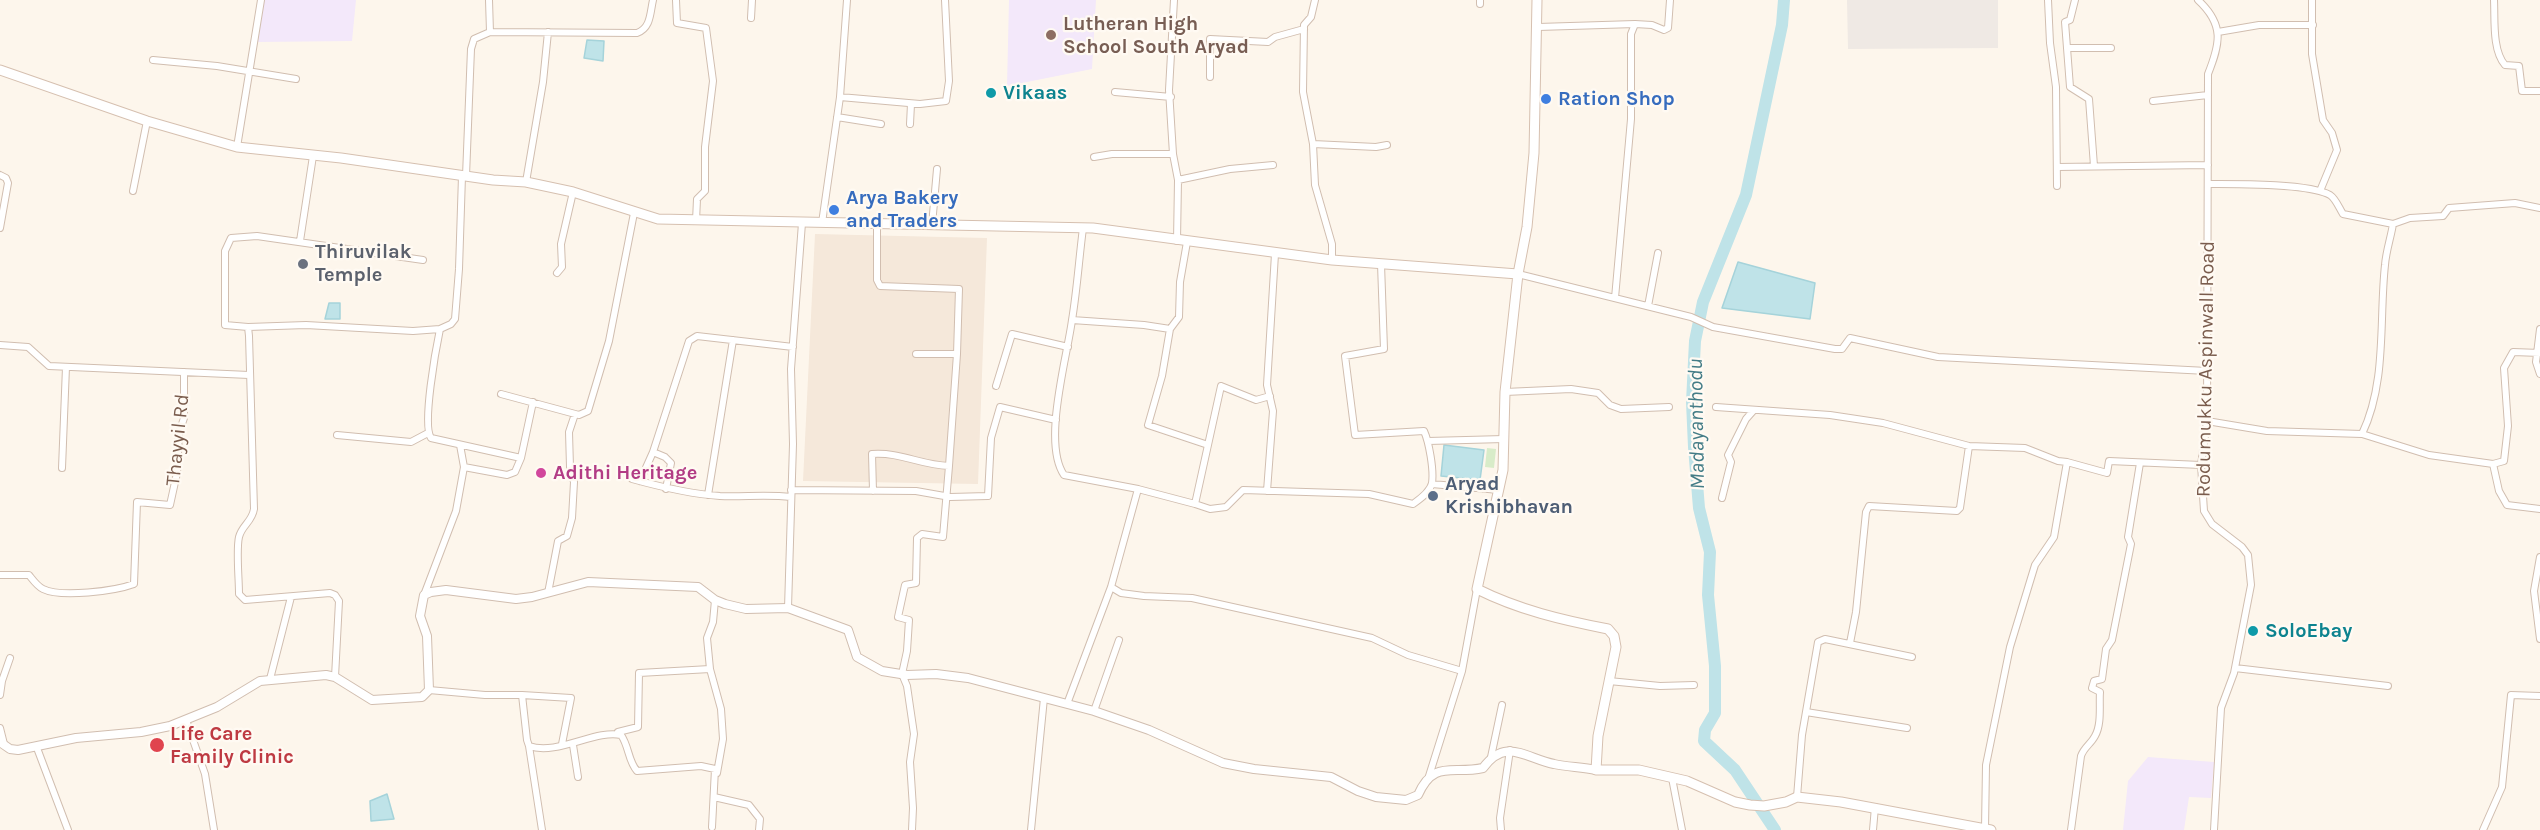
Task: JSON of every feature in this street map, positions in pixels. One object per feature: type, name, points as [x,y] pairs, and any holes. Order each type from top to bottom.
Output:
[{"type":"main road","points":[[1537,0],[1534,153],[1527,227],[1518,274],[1505,392],[1504,439],[1499,490],[1477,590],[1505,603],[1552,618],[1608,629],[1614,636],[1616,647],[1598,736],[1596,770],[1639,770],[1687,781],[1735,802],[1750,805],[1764,806],[1797,797],[1875,807],[1988,829]]},
{"type":"main road","points":[[0,70],[147,121],[237,147],[526,182],[573,192],[658,219],[1083,228],[1275,254],[1518,274]]},
{"type":"street","points":[[237,147],[261,0]]},
{"type":"street","points":[[489,0],[490,32]]},
{"type":"street","points":[[423,260],[257,236],[231,238],[225,251],[225,325],[248,327],[306,325],[413,331],[440,329],[451,324],[454,320],[459,269],[471,49],[474,39],[490,32],[637,33],[644,30],[648,23],[653,0]]},
{"type":"street","points":[[676,0],[676,23],[706,28],[712,81],[705,147],[705,191],[697,199],[696,221]]},
{"type":"street","points":[[751,18],[752,0]]},
{"type":"street","points":[[822,223],[840,97],[847,0]]},
{"type":"street","points":[[840,97],[911,104],[946,100],[949,81],[945,0]]},
{"type":"street","points":[[1174,0],[1168,90],[1171,97],[1173,154],[1178,180],[1182,242],[1179,317],[1170,329],[1162,376],[1148,426],[1208,445]]},
{"type":"street","points":[[1315,0],[1311,17],[1304,25],[1305,58],[1302,78],[1313,144],[1314,185],[1332,244],[1332,260]]},
{"type":"street","points":[[1538,27],[1635,24],[1652,25],[1664,30],[1668,28],[1671,0]]},
{"type":"street","points":[[2048,0],[2050,43],[2056,87],[2057,186]]},
{"type":"street","points":[[2075,0],[2070,20],[2065,22],[2070,87],[2089,99],[2094,166]]},
{"type":"street","points":[[2199,0],[2208,9],[2218,32],[2259,25],[2313,25]]},
{"type":"street","points":[[2312,0],[2313,54],[2323,120],[2332,133],[2337,150],[2320,191]]},
{"type":"street","points":[[2494,0],[2498,52],[2502,61],[2505,65],[2519,66],[2522,91],[2540,90]]},
{"type":"street","points":[[1615,298],[1631,119],[1631,34],[1635,24]]},
{"type":"street","points":[[1210,78],[1210,39],[1268,42],[1275,37],[1304,29]]},
{"type":"street","points":[[526,182],[543,82],[548,32]]},
{"type":"street","name":"Rodumukku Aspinwall Road","points":[[2214,830],[2221,708],[2235,668],[2251,585],[2250,565],[2242,547],[2212,524],[2204,511],[2201,465],[2207,421],[2208,74],[2219,47],[2218,32]]},
{"type":"street","points":[[2067,48],[2111,48]]},
{"type":"street","points":[[153,60],[217,66],[296,79]]},
{"type":"street","points":[[1115,92],[1171,97]]},
{"type":"street","points":[[2153,101],[2208,94]]},
{"type":"street","points":[[910,124],[911,104]]},
{"type":"street","points":[[837,117],[881,124]]},
{"type":"street","points":[[133,191],[147,121]]},
{"type":"street","points":[[1313,144],[1376,147],[1386,145]]},
{"type":"street","points":[[1094,158],[1112,154],[1173,154]]},
{"type":"street","points":[[300,241],[313,156]]},
{"type":"street","points":[[1178,180],[1230,169],[1273,165]]},
{"type":"street","points":[[2057,167],[2208,165]]},
{"type":"street","points":[[932,225],[937,169]]},
{"type":"street","points":[[0,174],[8,179],[0,228]]},
{"type":"street","points":[[2208,184],[2242,183],[2320,191],[2332,196],[2343,214],[2393,224],[2410,219],[2443,216],[2449,208],[2515,203],[2540,208]]},
{"type":"street","points":[[557,273],[562,267],[561,244],[573,192]]},
{"type":"street","points":[[501,394],[575,414],[586,414],[609,341],[634,213]]},
{"type":"street","points":[[788,608],[793,347],[802,223]]},
{"type":"street","points":[[877,224],[876,280],[880,286],[958,289],[957,354],[943,537],[922,534],[917,538],[916,583],[905,585],[898,617],[909,620],[902,674],[907,686],[914,734],[910,762],[912,830]]},
{"type":"street","points":[[2362,434],[2378,378],[2385,263],[2393,224]]},
{"type":"street","points":[[1083,228],[1072,320],[1056,420],[1058,466],[1064,475],[1138,489],[1210,509],[1226,507],[1243,490],[1369,494],[1413,504],[1423,498],[1432,484],[1428,441],[1424,431],[1355,435],[1345,356],[1384,349],[1381,264]]},
{"type":"street","points":[[1648,306],[1658,253]]},
{"type":"street","points":[[1267,491],[1273,411],[1267,385],[1275,254]]},
{"type":"street","points":[[1518,274],[1691,317],[1713,327],[1835,349],[1842,349],[1847,340],[1856,339],[1938,357],[2207,371]]},
{"type":"street","points":[[1072,320],[1170,329]]},
{"type":"street","points":[[248,327],[254,509],[251,521],[242,529],[238,540],[239,594],[245,600],[330,593],[334,595],[339,602],[335,677]]},
{"type":"street","points":[[440,329],[427,414],[428,433],[431,438],[521,458]]},
{"type":"street","points":[[2540,329],[2537,369],[2540,374]]},
{"type":"street","points":[[996,386],[1012,334],[1068,347]]},
{"type":"street","points":[[640,481],[653,452],[689,341],[697,336],[793,347]]},
{"type":"street","points":[[708,495],[733,340]]},
{"type":"street","points":[[0,345],[28,346],[49,366],[249,375]]},
{"type":"street","points":[[2207,421],[2267,431],[2362,434],[2429,455],[2493,464],[2504,461],[2508,426],[2504,368],[2513,352],[2539,353]]},
{"type":"street","points":[[916,354],[957,354]]},
{"type":"street","points":[[62,468],[66,367]]},
{"type":"street","name":"Thayyil Rd","points":[[0,575],[29,575],[42,589],[55,592],[118,590],[134,584],[137,502],[170,505],[178,466],[179,433],[184,418],[184,372]]},
{"type":"street","points":[[1195,504],[1221,386],[1256,400],[1270,396]]},
{"type":"street","points":[[1505,392],[1571,389],[1598,393],[1610,405],[1621,409],[1669,407]]},
{"type":"street","points":[[464,467],[510,475],[515,472],[521,458],[533,402]]},
{"type":"street","points":[[632,479],[666,489],[708,495],[916,491],[945,496],[988,496],[991,438],[1000,407],[1056,420]]},
{"type":"street","points":[[1716,407],[1830,416],[1883,423],[1969,446],[2025,448],[2058,461],[2107,473],[2109,461],[2201,465]]},
{"type":"street","points":[[1722,498],[1731,462],[1728,455],[1736,437],[1754,410]]},
{"type":"street","points":[[548,593],[558,541],[567,536],[572,518],[574,482],[570,467],[569,432],[575,414]]},
{"type":"street","points":[[337,435],[381,437],[411,442],[428,433]]},
{"type":"street","points":[[1428,441],[1504,439]]},
{"type":"street","points":[[0,728],[2,743],[10,749],[37,747],[76,738],[151,730],[186,720],[217,707],[260,681],[270,679],[326,675],[335,677],[372,700],[422,697],[429,690],[427,636],[420,616],[424,595],[456,511],[464,467],[460,445]]},
{"type":"street","points":[[1850,643],[1856,612],[1866,513],[1869,506],[1957,512],[1960,508],[1969,446]]},
{"type":"street","points":[[653,452],[665,457],[671,463],[666,489]]},
{"type":"street","points":[[873,491],[872,454],[890,453],[929,465],[949,466]]},
{"type":"street","points":[[1988,829],[1986,765],[2010,647],[2035,565],[2054,537],[2067,462]]},
{"type":"street","points":[[2071,830],[2081,756],[2083,749],[2095,736],[2098,726],[2100,692],[2092,688],[2094,681],[2102,679],[2106,649],[2112,640],[2131,544],[2127,537],[2140,463]]},
{"type":"street","points":[[2493,464],[2499,491],[2507,505],[2540,509]]},
{"type":"street","points":[[1432,484],[1499,490]]},
{"type":"street","points":[[1067,704],[1111,587],[1138,489]]},
{"type":"street","points":[[2540,557],[2534,591],[2540,639]]},
{"type":"street","points":[[424,595],[446,590],[516,599],[588,582],[698,587],[715,600],[746,609],[788,608],[848,630],[856,657],[882,671],[968,678],[1094,711],[1149,730],[1223,763],[1254,769],[1331,777],[1358,791],[1376,797],[1406,800],[1418,795],[1429,776],[1462,671],[1477,590]]},
{"type":"street","points":[[1111,587],[1121,593],[1192,598],[1372,638],[1408,655],[1462,671]]},
{"type":"street","points":[[270,679],[291,597]]},
{"type":"street","points":[[712,827],[716,776],[723,740],[721,709],[710,669],[707,638],[715,600]]},
{"type":"street","points":[[1797,797],[1806,712],[1818,642],[1825,639],[1912,657]]},
{"type":"street","points":[[1094,711],[1119,640]]},
{"type":"street","points":[[0,695],[10,658]]},
{"type":"street","points":[[2235,668],[2388,686]]},
{"type":"street","points":[[529,746],[536,748],[562,744],[573,745],[638,727],[639,673],[710,669]]},
{"type":"street","points":[[1609,681],[1660,686],[1694,685]]},
{"type":"street","points":[[429,690],[485,696],[522,695],[571,698],[562,744]]},
{"type":"street","points":[[2483,830],[2502,787],[2511,694],[2540,696]]},
{"type":"street","points":[[522,695],[542,830]]},
{"type":"street","points":[[1031,830],[1044,698]]},
{"type":"street","points":[[1429,776],[1443,769],[1483,768],[1491,757],[1495,744],[1494,736],[1502,705]]},
{"type":"street","points":[[1806,712],[1907,728]]},
{"type":"street","points":[[186,720],[205,774],[214,830]]},
{"type":"street","points":[[614,733],[621,735],[627,744],[633,766],[637,771],[708,766],[715,769],[716,776]]},
{"type":"street","points":[[1495,744],[1501,752]]},
{"type":"street","points":[[573,745],[578,777]]},
{"type":"street","points":[[37,747],[68,830]]},
{"type":"street","points":[[1491,757],[1510,750],[1521,751],[1531,758],[1556,765],[1596,770]]},
{"type":"street","points":[[1502,830],[1500,818],[1510,750]]},
{"type":"street","points":[[1672,778],[1682,830]]},
{"type":"street","points":[[714,797],[749,805],[760,819],[759,830]]},
{"type":"street","points":[[1873,830],[1875,807]]},
{"type":"shaded area","points":[[264,0],[356,0],[352,41],[258,42]]},
{"type":"shaded area","name":"Lutheran High School South Aryad","points":[[1009,0],[1096,0],[1092,69],[1007,86]]},
{"type":"shaded area","points":[[1847,0],[1998,0],[1998,48],[1848,49]]},
{"type":"shaded area","points":[[815,234],[987,238],[978,484],[803,481]]},
{"type":"shaded area","points":[[2148,757],[2214,762],[2211,798],[2189,797],[2184,830],[2123,830],[2128,781]]},
{"type":"green space","points":[[1487,448],[1496,449],[1494,468],[1485,467]]},
{"type":"water","points":[[587,40],[604,41],[603,61],[584,58]]},
{"type":"water","points":[[1738,262],[1815,283],[1810,319],[1722,308]]},
{"type":"water","points":[[329,303],[340,303],[340,319],[325,319]]},
{"type":"water","points":[[1444,445],[1484,450],[1480,480],[1441,476]]},
{"type":"water","points":[[387,794],[394,819],[371,821],[370,801]]},
{"type":"waterway","name":"Madayanthodu","points":[[1775,830],[1735,770],[1704,741],[1705,730],[1715,713],[1715,666],[1708,595],[1710,552],[1699,508],[1692,402],[1695,341],[1703,302],[1746,195],[1782,25],[1784,0]]},
{"type":"place","name":"Lutheran High School South Aryad","points":[[1051,35]]},
{"type":"place","name":"Vikaas","points":[[991,93]]},
{"type":"place","name":"Ration Shop","points":[[1546,99]]},
{"type":"place","name":"Arya Bakery and Traders","points":[[834,210]]},
{"type":"place","name":"Thiruvilak Temple","points":[[303,264]]},
{"type":"place","name":"Adithi Heritage","points":[[541,473]]},
{"type":"place","name":"Aryad Krishibhavan","points":[[1433,496]]},
{"type":"place","name":"SoloEbay","points":[[2253,631]]},
{"type":"place","name":"Life Care Family Clinic","points":[[157,745]]}]
